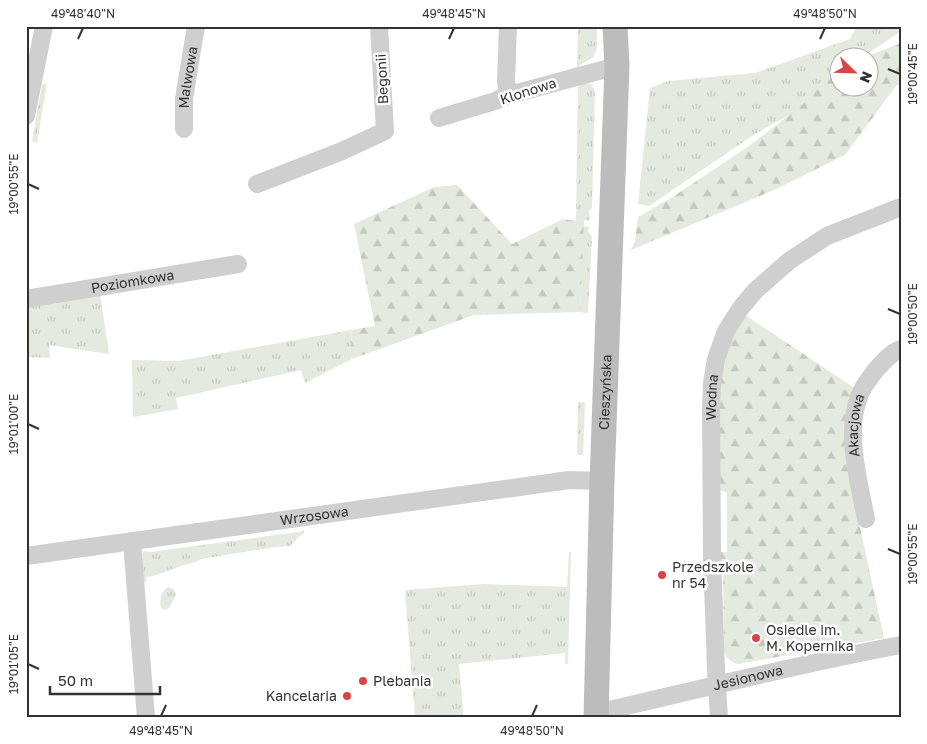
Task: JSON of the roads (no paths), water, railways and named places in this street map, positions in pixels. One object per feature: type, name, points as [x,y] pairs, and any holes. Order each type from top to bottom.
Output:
[{"type":"main road","name":"Cieszyńska","points":[[596,715],[602,481],[617,66],[615,26]]},
{"type":"main road","name":"Cieszyńska","points":[[617,66],[622,26]]},
{"type":"street","points":[[26,116],[44,26]]},
{"type":"street","name":"Malwowa","points":[[184,128],[184,98],[196,26]]},
{"type":"street","name":"Begonii","points":[[257,184],[386,131],[379,26]]},
{"type":"street","points":[[508,26],[506,81],[507,88],[512,93]]},
{"type":"street","name":"Klonowa","points":[[439,118],[495,101],[512,93],[617,66]]},
{"type":"street","name":"Wodna","points":[[719,718],[712,556],[711,409],[716,359],[726,331],[740,309],[755,291],[789,260],[827,236],[901,207]]},
{"type":"street","name":"Poziomkowa","points":[[26,299],[238,264]]},
{"type":"street","name":"Akacjowa","points":[[866,519],[853,442],[854,417],[859,397],[866,383],[882,362],[901,349]]},
{"type":"street","name":"Wrzosowa","points":[[26,556],[569,480],[602,481]]},
{"type":"street","points":[[132,542],[146,718]]},
{"type":"street","name":"Jesionowa","points":[[596,715],[802,664],[901,645]]},
{"type":"place","name":"Przedszkole nr 54","points":[[662,575]]},
{"type":"place","name":"Osiedle im. M. Kopernika","points":[[756,638]]},
{"type":"place","name":"Plebania","points":[[363,681]]},
{"type":"place","name":"Kancelaria","points":[[347,696]]}]
